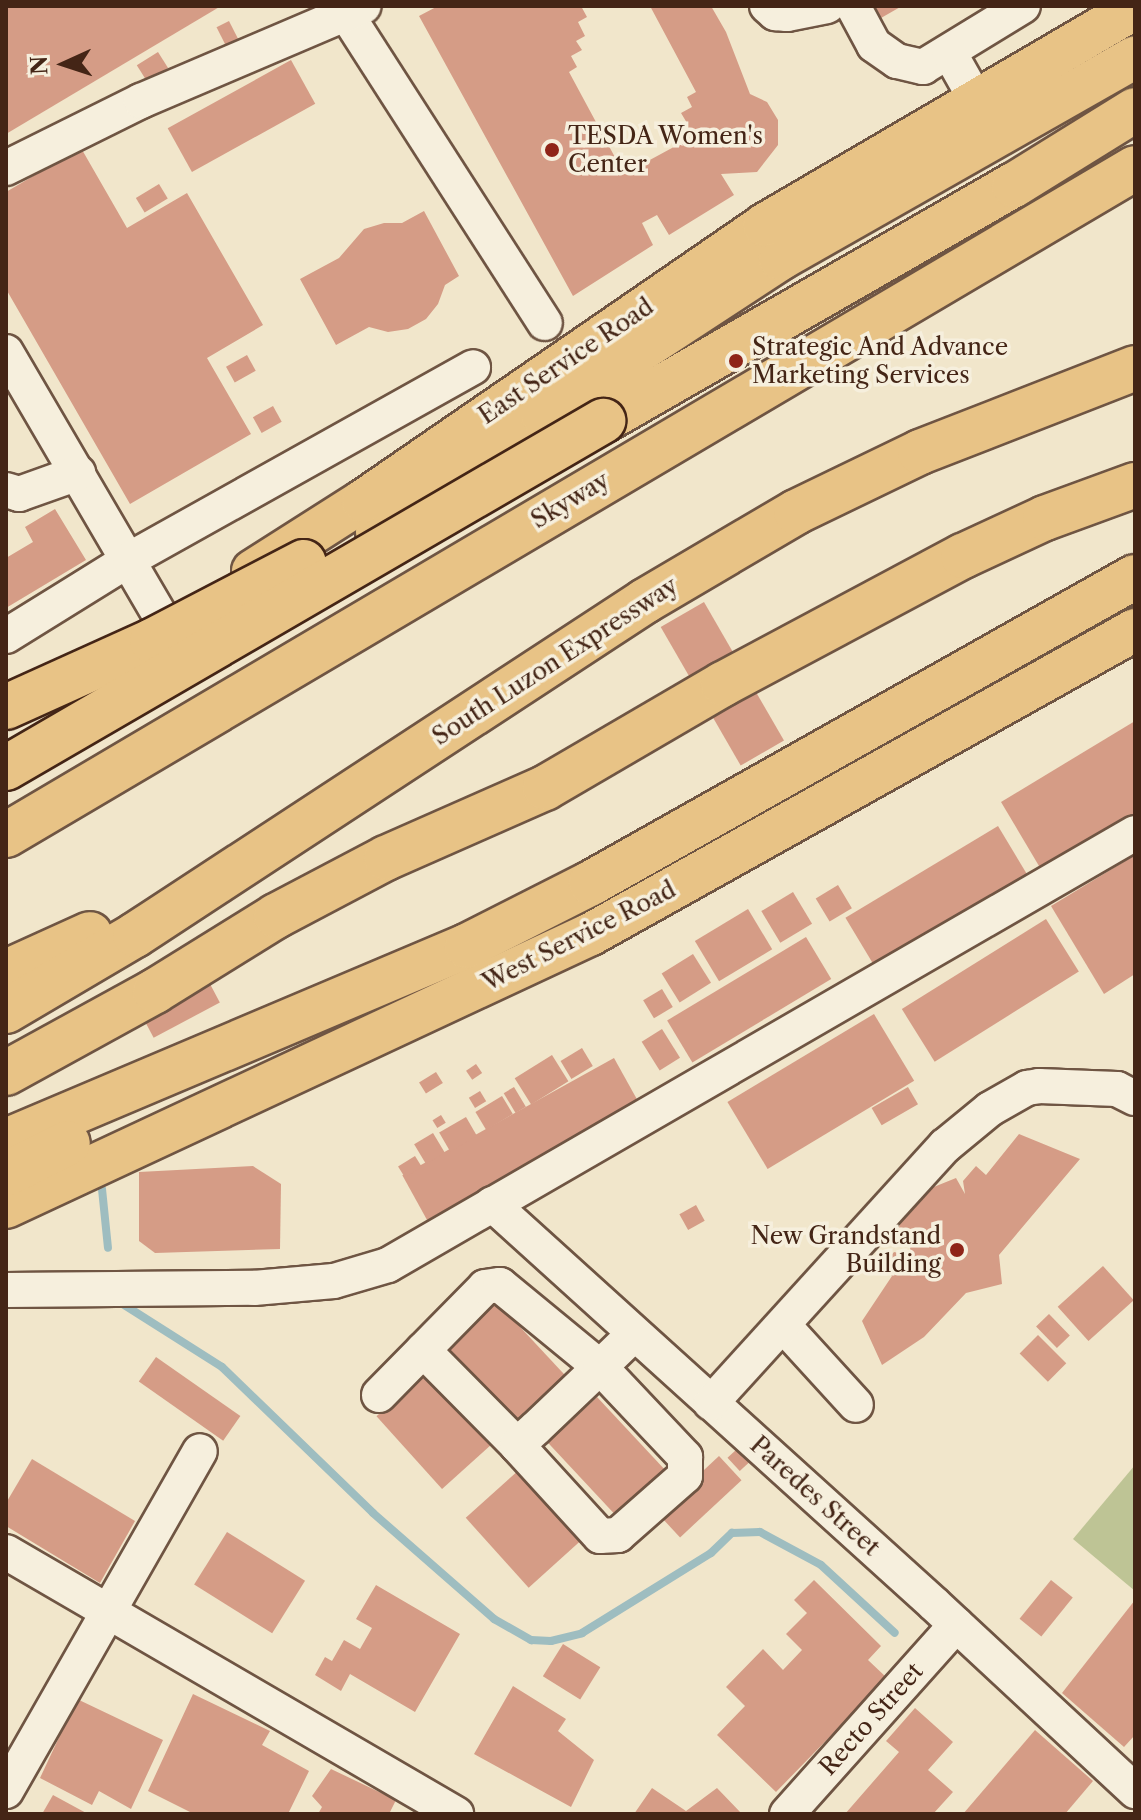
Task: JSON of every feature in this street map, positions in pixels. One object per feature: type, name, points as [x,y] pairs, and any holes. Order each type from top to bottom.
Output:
[{"type":"highway","points":[[6,769],[1014,185],[1135,110]]},
{"type":"highway","name":"Skyway","points":[[12,832],[1135,168]]},
{"type":"highway","name":"South Luzon Expressway","points":[[6,1011],[135,935],[645,601],[796,512],[920,452],[1135,368]]},
{"type":"highway","points":[[6,707],[152,641],[440,492],[603,421]]},
{"type":"highway","points":[[6,1073],[155,991],[276,916],[386,858],[545,788],[723,684],[963,556],[1045,518],[1135,485]]},
{"type":"highway","points":[[6,1141],[467,946],[591,883],[1135,577]]},
{"type":"highway","points":[[6,972],[210,884]]},
{"type":"highway","points":[[6,1174],[105,1122],[175,1067]]},
{"type":"main road","name":"East Service Road","points":[[986,118],[1135,8]]},
{"type":"main road","name":"East Service Road","points":[[6,769],[386,527],[534,401],[764,225],[986,118],[1135,57]]},
{"type":"main road","name":"East Service Road","points":[[6,728],[363,501],[534,401]]},
{"type":"main road","name":"West Service Road","points":[[6,1207],[591,934],[1135,630]]},
{"type":"lane","points":[[767,6],[775,13],[787,14],[827,6]]},
{"type":"lane","points":[[853,6],[874,45],[897,61],[923,67],[1013,8]]},
{"type":"lane","points":[[6,168],[141,101],[355,11],[545,323]]},
{"type":"lane","points":[[949,52],[986,118]]},
{"type":"lane","points":[[6,352],[130,559],[167,627]]},
{"type":"lane","points":[[6,636],[130,559],[473,367]]},
{"type":"lane","points":[[6,490],[19,494],[78,473]]},
{"type":"lane","points":[[6,1290],[254,1288],[334,1281],[388,1265],[1135,833]]},
{"type":"lane","points":[[711,1403],[945,1146],[990,1109],[1039,1086],[1117,1089],[1135,1098]]},
{"type":"lane","name":"Paredes Street","points":[[492,1204],[1135,1791]]},
{"type":"lane","points":[[379,1395],[423,1350],[485,1287],[500,1285],[600,1367],[685,1457],[685,1476],[618,1535],[600,1536],[517,1445],[423,1350]]},
{"type":"lane","points":[[783,1325],[856,1405]]},
{"type":"lane","points":[[517,1445],[634,1334]]},
{"type":"lane","points":[[6,1791],[111,1612],[200,1451]]},
{"type":"lane","points":[[6,1552],[456,1814]]},
{"type":"lane","name":"Recto Street","points":[[787,1814],[956,1625]]},
{"type":"green space","points":[[1135,1465],[1135,1591],[1073,1539]]},
{"type":"building","points":[[6,6],[221,6],[6,134]]},
{"type":"building","name":"TESDA Women's Center","points":[[438,6],[581,6],[587,17],[578,22],[585,36],[576,41],[582,50],[571,56],[577,67],[569,72],[624,174],[683,142],[675,130],[687,123],[681,113],[692,107],[687,97],[696,92],[650,6],[711,6],[726,32],[750,94],[767,102],[778,120],[778,145],[757,172],[721,174],[734,195],[669,235],[657,215],[642,223],[653,245],[573,296],[419,16]]},
{"type":"building","points":[[875,6],[902,6],[881,18]]},
{"type":"building","points":[[229,21],[244,50],[232,57],[217,27]]},
{"type":"building","points":[[158,52],[168,68],[147,81],[137,65]]},
{"type":"building","points":[[291,60],[315,104],[192,172],[168,128]]},
{"type":"building","points":[[81,148],[127,228],[187,193],[263,325],[207,358],[251,434],[130,504],[6,289],[6,192]]},
{"type":"building","points":[[159,184],[168,199],[145,212],[136,198]]},
{"type":"building","points":[[424,211],[459,276],[445,285],[438,304],[426,319],[408,329],[388,332],[369,327],[336,345],[300,279],[339,258],[364,229],[384,223],[402,223]]},
{"type":"building","points":[[247,355],[256,371],[235,382],[226,367]]},
{"type":"building","points":[[273,406],[282,422],[262,433],[253,417]]},
{"type":"building","points":[[55,509],[86,560],[6,608],[6,558],[33,542],[25,527]]},
{"type":"building","points":[[704,602],[784,741],[741,766],[661,627]]},
{"type":"building","points":[[1135,721],[1135,815],[1042,871],[1001,802]]},
{"type":"building","points":[[998,826],[1029,878],[877,970],[845,918]]},
{"type":"building","points":[[1135,855],[1135,974],[1104,994],[1051,906]]},
{"type":"building","points":[[838,885],[852,908],[830,922],[816,898]]},
{"type":"building","points":[[793,892],[812,924],[780,943],[761,911]]},
{"type":"building","points":[[748,909],[772,949],[719,981],[695,941]]},
{"type":"building","points":[[1046,919],[1079,972],[935,1062],[902,1009]]},
{"type":"building","points":[[806,937],[831,979],[692,1062],[667,1020]]},
{"type":"building","points":[[693,954],[711,983],[680,1002],[662,974]]},
{"type":"building","points":[[210,984],[220,1003],[154,1038],[144,1019]]},
{"type":"building","points":[[662,989],[673,1007],[654,1018],[643,1000]]},
{"type":"building","points":[[874,1014],[914,1081],[768,1169],[727,1102]]},
{"type":"building","points":[[662,1029],[680,1058],[660,1071],[642,1042]]},
{"type":"building","points":[[582,1048],[593,1066],[571,1079],[561,1061]]},
{"type":"building","points":[[552,1055],[568,1081],[531,1105],[515,1078]]},
{"type":"building","points":[[614,1058],[639,1103],[427,1220],[402,1175]]},
{"type":"building","points":[[476,1064],[482,1073],[472,1080],[466,1071]]},
{"type":"building","points":[[436,1072],[443,1083],[426,1094],[419,1083]]},
{"type":"building","points":[[514,1087],[526,1107],[516,1113],[504,1093]]},
{"type":"building","points":[[908,1087],[918,1104],[882,1125],[872,1108]]},
{"type":"building","points":[[480,1091],[486,1101],[475,1108],[469,1098]]},
{"type":"building","points":[[502,1096],[513,1114],[486,1130],[475,1112]]},
{"type":"building","points":[[441,1115],[446,1123],[437,1128],[433,1120]]},
{"type":"building","points":[[466,1117],[477,1136],[450,1152],[439,1132]]},
{"type":"building","points":[[433,1133],[445,1153],[426,1164],[414,1144]]},
{"type":"building","name":"New Grandstand Building","points":[[1019,1134],[1080,1159],[999,1255],[1002,1284],[966,1293],[924,1337],[882,1365],[862,1321],[892,1276],[882,1267],[894,1252],[911,1256],[910,1247],[893,1245],[909,1197],[956,1178],[965,1194],[963,1181],[976,1166],[986,1175]]},
{"type":"building","points":[[415,1156],[422,1167],[405,1178],[398,1167]]},
{"type":"building","points":[[253,1166],[281,1184],[280,1249],[155,1253],[139,1241],[139,1172]]},
{"type":"building","points":[[696,1205],[705,1221],[688,1230],[679,1214]]},
{"type":"building","points":[[1103,1266],[1134,1300],[1088,1341],[1058,1307]]},
{"type":"building","points":[[493,1298],[565,1375],[513,1423],[441,1346]]},
{"type":"building","points":[[1049,1314],[1070,1336],[1057,1348],[1036,1327]]},
{"type":"building","points":[[1038,1335],[1066,1363],[1048,1382],[1020,1353]]},
{"type":"building","points":[[156,1357],[240,1416],[223,1441],[139,1382]]},
{"type":"building","points":[[430,1368],[496,1441],[442,1489],[376,1416]]},
{"type":"building","points":[[597,1397],[668,1473],[619,1519],[548,1443]]},
{"type":"building","points":[[737,1449],[749,1462],[740,1471],[727,1458]]},
{"type":"building","points":[[719,1456],[742,1480],[680,1537],[658,1513]]},
{"type":"building","points":[[32,1459],[135,1521],[100,1583],[6,1526],[6,1503]]},
{"type":"building","points":[[520,1469],[583,1539],[529,1588],[466,1518]]},
{"type":"building","points":[[227,1532],[305,1581],[272,1633],[194,1585]]},
{"type":"building","points":[[814,1580],[881,1646],[868,1660],[887,1678],[776,1792],[717,1735],[745,1706],[726,1687],[763,1649],[783,1670],[802,1650],[786,1634],[807,1613],[794,1600]]},
{"type":"building","points":[[1051,1580],[1073,1598],[1041,1636],[1020,1619]]},
{"type":"building","points":[[376,1585],[460,1634],[415,1712],[350,1674],[341,1691],[315,1675],[325,1657],[332,1661],[344,1640],[360,1649],[372,1628],[356,1619]]},
{"type":"building","points":[[1135,1600],[1135,1735],[1124,1747],[1062,1693]]},
{"type":"building","points":[[563,1644],[600,1667],[580,1700],[543,1676]]},
{"type":"building","points":[[513,1686],[566,1719],[558,1731],[594,1760],[571,1807],[474,1754]]},
{"type":"building","points":[[193,1694],[270,1731],[262,1745],[309,1771],[288,1814],[194,1814],[148,1791]]},
{"type":"building","points":[[77,1699],[163,1740],[131,1809],[99,1791],[92,1805],[40,1778]]},
{"type":"building","points":[[915,1708],[953,1742],[928,1770],[953,1792],[933,1814],[845,1814],[899,1752],[886,1741]]},
{"type":"building","points":[[1035,1730],[1093,1781],[1065,1814],[963,1814]]},
{"type":"building","points":[[331,1769],[396,1800],[389,1814],[318,1814],[322,1807],[312,1796]]},
{"type":"building","points":[[652,1788],[686,1811],[717,1788],[742,1814],[634,1814]]},
{"type":"building","points":[[53,1795],[88,1814],[42,1814]]},
{"type":"waterway","points":[[102,1189],[108,1248]]},
{"type":"waterway","points":[[118,1301],[222,1367],[373,1513],[494,1619],[531,1640],[551,1641],[582,1633],[711,1553],[732,1533],[760,1532],[821,1565],[895,1633]]},
{"type":"place","name":"TESDA Women's Center","points":[[552,150]]},
{"type":"place","name":"Strategic And Advance Marketing Services","points":[[736,361]]},
{"type":"place","name":"New Grandstand Building","points":[[957,1250]]}]
